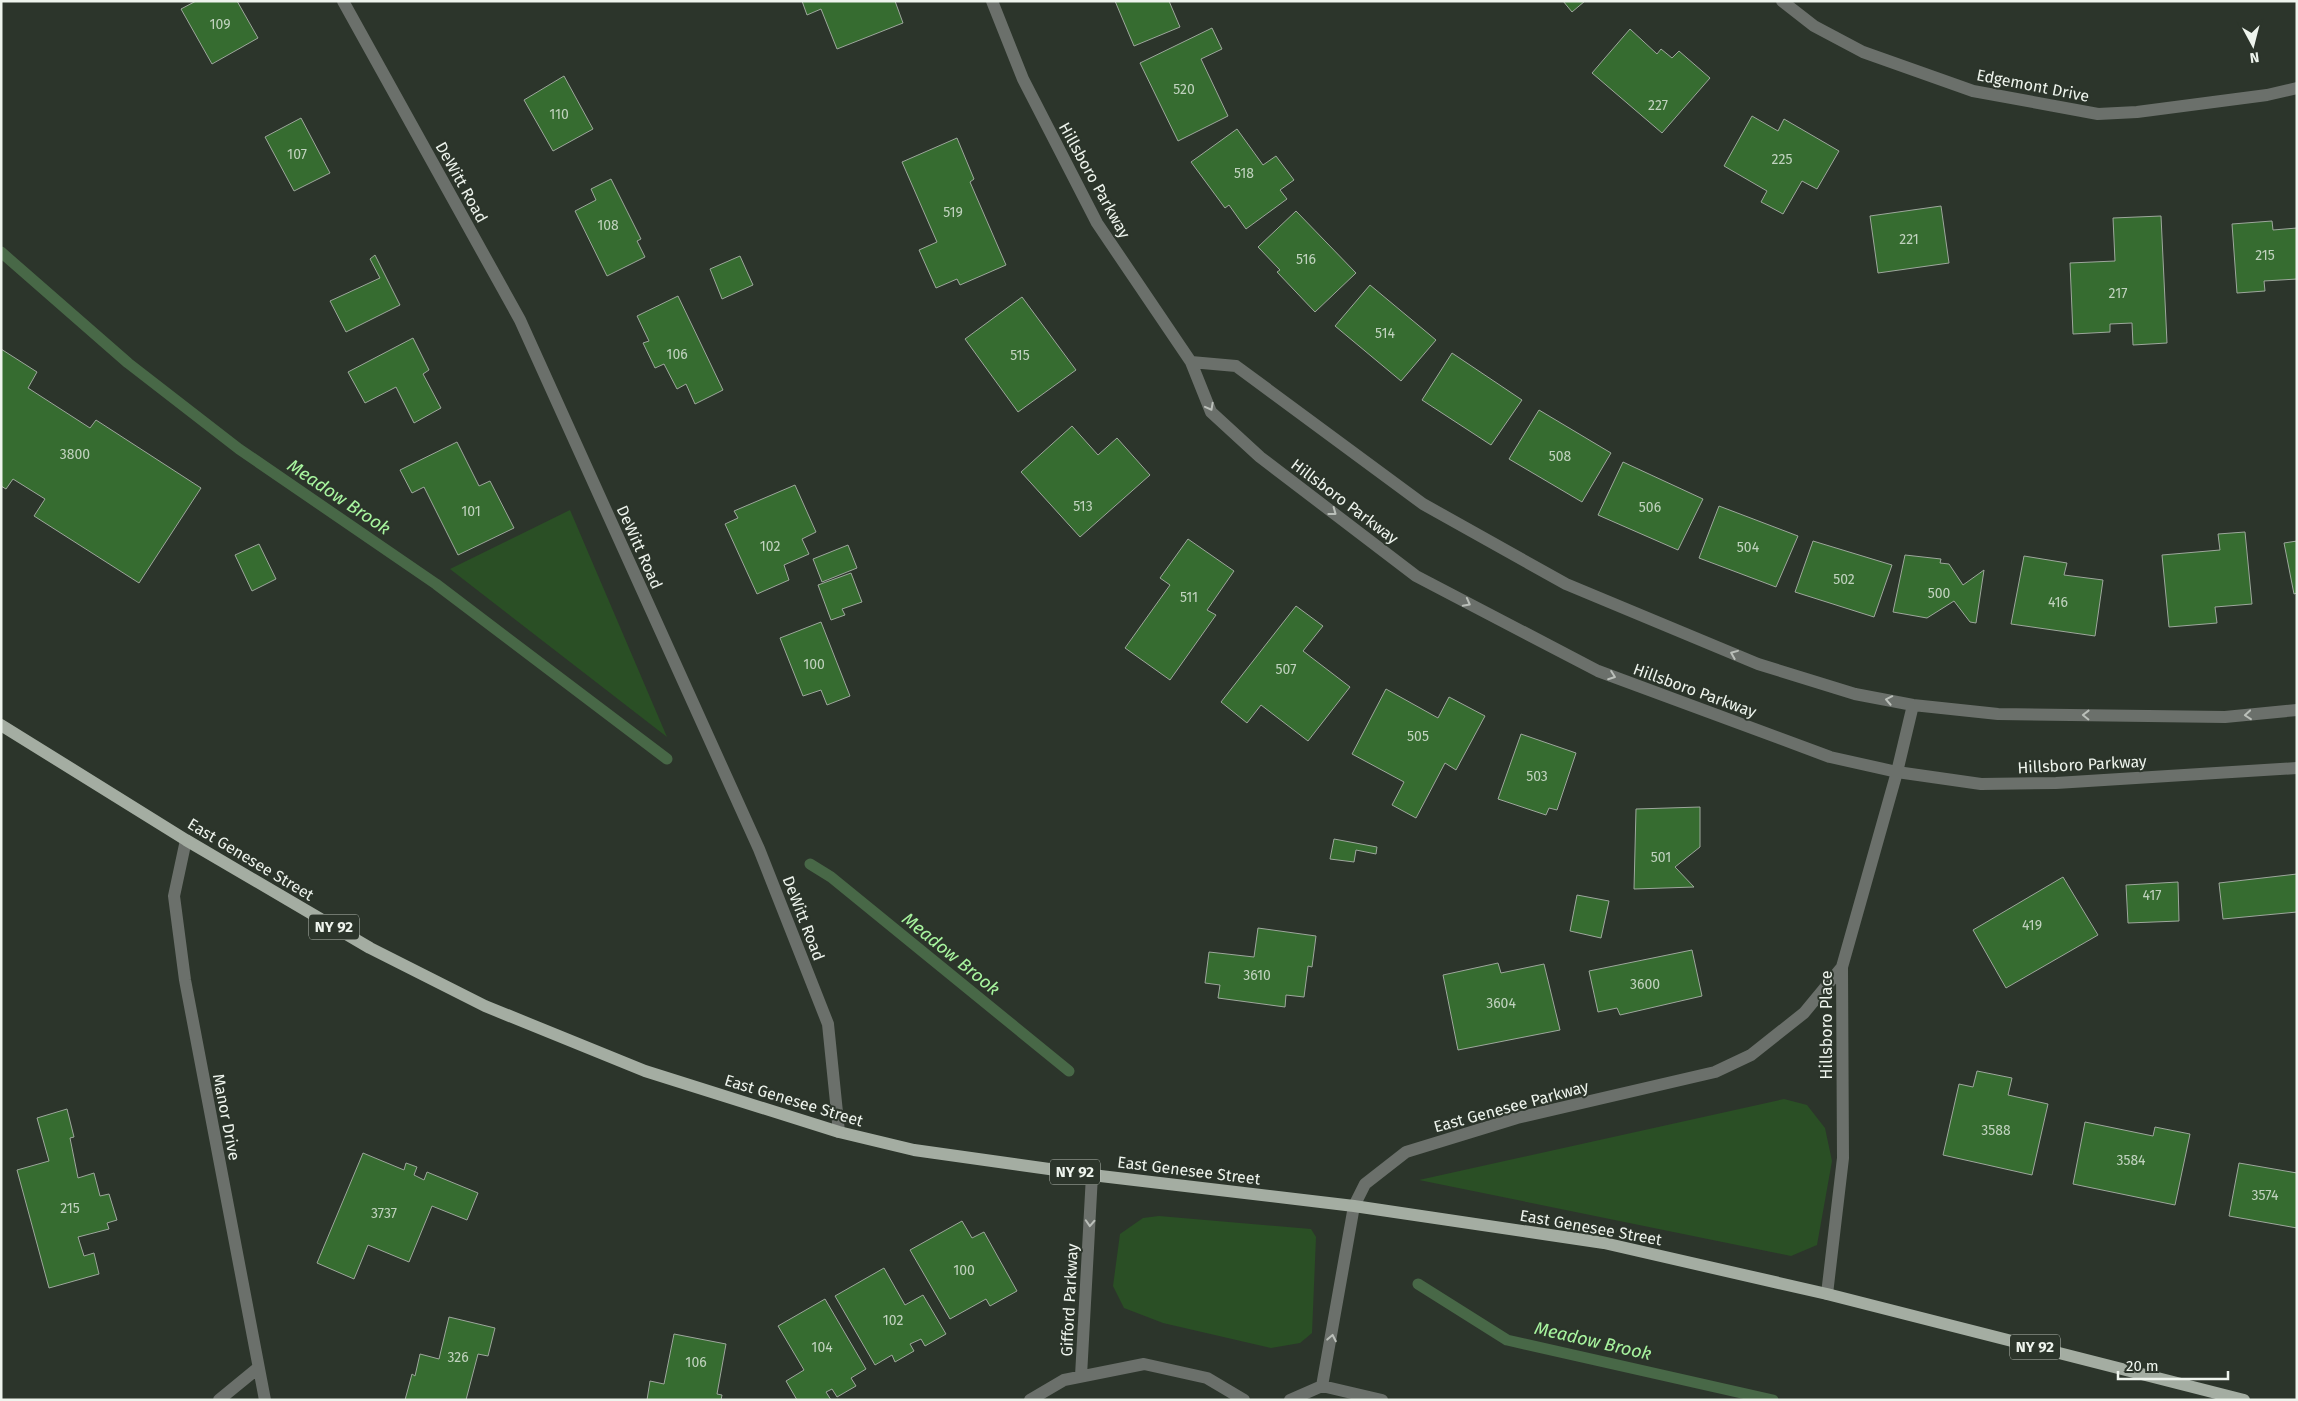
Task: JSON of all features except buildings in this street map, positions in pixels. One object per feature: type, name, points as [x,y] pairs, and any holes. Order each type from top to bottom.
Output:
[{"type":"main road","name":"East Genesee Street","points":[[1,725],[186,840],[370,948],[485,1006],[645,1071],[839,1132],[914,1150],[1092,1175],[1354,1206],[1604,1242],[1827,1294],[2244,1400]]},
{"type":"street","name":"DeWitt Road","points":[[343,1],[520,320],[759,849],[828,1024],[839,1132]]},
{"type":"street","name":"Hillsboro Parkway","points":[[992,1],[1022,79],[1097,224],[1191,362],[1211,412],[1260,457],[1416,576],[1598,671],[1830,757],[1897,772],[1980,784],[2056,783],[2297,768]]},
{"type":"street","name":"Edgemont Drive","points":[[1782,1],[1814,26],[1864,52],[1973,91],[2098,114],[2136,112],[2268,95],[2297,88]]},
{"type":"street","points":[[1191,362],[1236,366],[1423,504],[1566,584],[1758,664],[1855,694],[1913,705],[2018,714],[2225,717],[2297,710]]},
{"type":"street","name":"Hillsboro Place","points":[[1827,1294],[1843,1158],[1842,967],[1897,772],[1913,705]]},
{"type":"street","name":"Manor Drive","points":[[186,840],[174,896],[185,980],[265,1400]]},
{"type":"street","name":"East Genesee Parkway","points":[[1322,1386],[1340,1296],[1354,1206],[1365,1184],[1406,1152],[1517,1118],[1715,1072],[1751,1055],[1804,1013],[1842,967]]},
{"type":"street","name":"Gifford Parkway","points":[[1092,1175],[1081,1376],[1144,1364],[1207,1378],[1244,1400]]},
{"type":"street","points":[[219,1400],[258,1368]]},
{"type":"street","points":[[1030,1400],[1064,1380],[1081,1376]]},
{"type":"street","points":[[1290,1400],[1322,1386],[1382,1400]]},
{"type":"green space","points":[[570,510],[667,737],[450,569]]},
{"type":"green space","points":[[1784,1099],[1807,1105],[1825,1128],[1832,1161],[1817,1245],[1791,1256],[1419,1180]]},
{"type":"green space","points":[[1159,1216],[1311,1229],[1316,1237],[1312,1333],[1300,1343],[1271,1348],[1163,1323],[1124,1308],[1113,1286],[1120,1234],[1143,1218]]},
{"type":"waterway","name":"Meadow Brook","points":[[1,252],[128,363],[239,449],[436,584],[667,759]]},
{"type":"waterway","name":"Meadow Brook","points":[[810,864],[831,877],[1069,1071]]},
{"type":"waterway","name":"Meadow Brook","points":[[1418,1284],[1507,1340],[1773,1400]]}]
